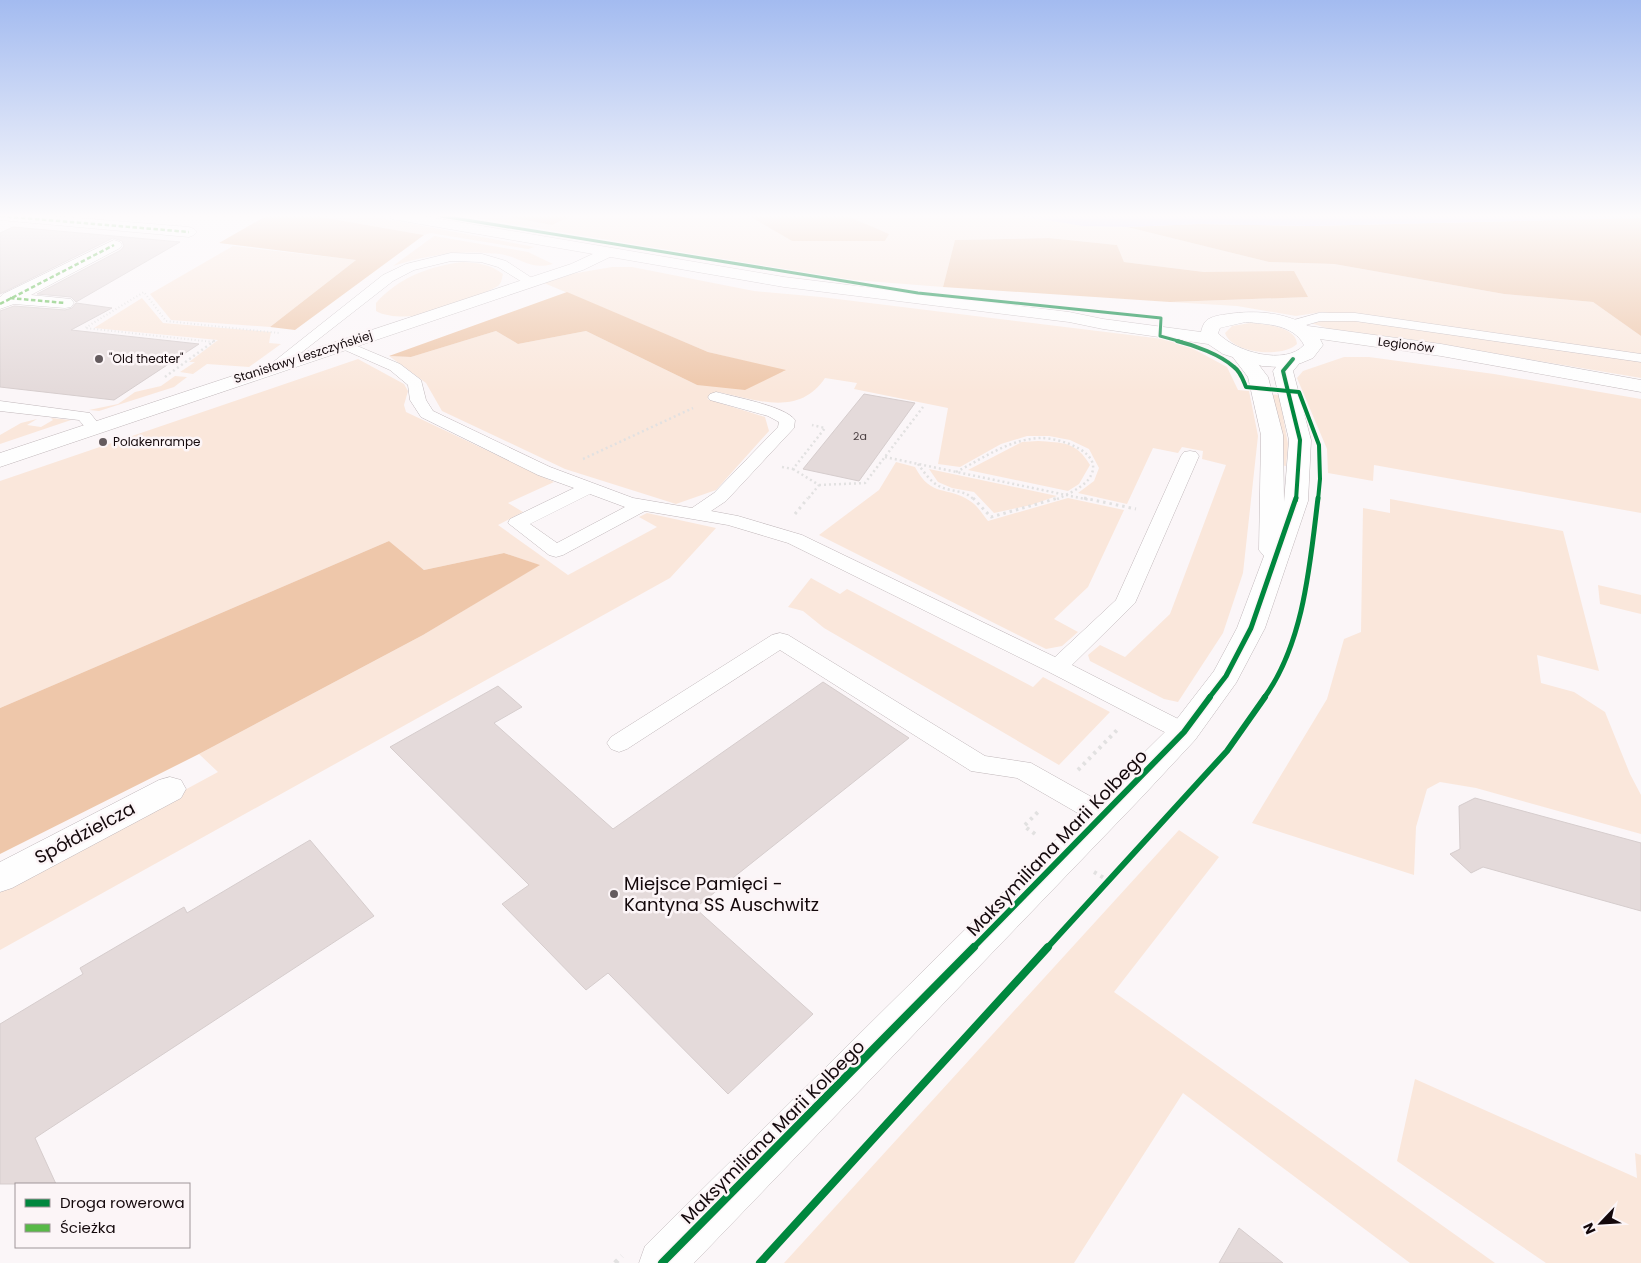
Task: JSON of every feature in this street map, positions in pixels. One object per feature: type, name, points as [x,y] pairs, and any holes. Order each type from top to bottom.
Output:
[{"type":"street","points":[[3,300],[53,275]]},
{"type":"street","name":"Stanisławy Leszczyńskiej","points":[[0,460],[553,275]]},
{"type":"street","points":[[746,275],[854,292],[1069,316],[1103,324],[1157,330],[1212,332],[1224,348],[1242,356]]},
{"type":"street","points":[[3,300],[64,303]]},
{"type":"street","name":"Legionów","points":[[1212,332],[1220,320],[1246,317],[1262,318],[1298,328],[1441,350],[1641,386]]},
{"type":"street","points":[[1298,328],[1312,338],[1314,345],[1302,355]]},
{"type":"street","name":"Legionów","points":[[1242,356],[1278,360],[1350,348],[1508,363]]},
{"type":"street","name":"Maksymiliana Marii Kolbego","points":[[662,1263],[1104,816],[1184,732],[1226,676],[1250,628],[1296,500],[1300,440],[1283,371],[1302,355]]},
{"type":"street","name":"Maksymiliana Marii Kolbego","points":[[1242,356],[1258,377],[1272,435],[1272,567]]},
{"type":"street","name":"Spółdzielcza","points":[[0,878],[170,789]]},
{"type":"lane","points":[[274,367],[394,275]]},
{"type":"lane","points":[[520,275],[532,282]]},
{"type":"lane","points":[[1298,328],[1320,317],[1355,317],[1641,358]]},
{"type":"lane","points":[[343,344],[395,367],[416,383],[418,400],[427,414],[552,473],[630,502],[737,521],[795,539],[1057,667],[1184,732]]},
{"type":"lane","points":[[695,514],[720,497],[786,428],[786,420],[774,413],[716,397]]},
{"type":"lane","points":[[0,406],[84,416],[94,428]]},
{"type":"lane","points":[[1057,667],[1125,603],[1190,456]]},
{"type":"lane","points":[[590,488],[517,523],[556,551],[643,505]]},
{"type":"lane","points":[[619,743],[780,640],[980,765],[1022,769],[1104,816]]},
{"type":"path","points":[[162,380],[214,341],[85,328],[144,292],[166,321],[280,332],[276,340]]},
{"type":"path","points":[[552,473],[716,397]]},
{"type":"path","points":[[793,469],[819,485],[865,483],[923,407]]},
{"type":"path","points":[[918,464],[933,482],[940,487],[970,495],[991,517],[1029,508],[1067,495],[1083,485],[1093,472],[1093,464],[1085,452],[1074,444],[1059,440],[1037,438],[1020,441],[995,450],[956,472]]},
{"type":"path","points":[[885,457],[1164,514]]},
{"type":"path","points":[[779,534],[819,485]]},
{"type":"shaded area","points":[[183,275],[337,275],[270,327],[171,320],[150,294]]},
{"type":"shaded area","points":[[337,275],[370,275],[295,330],[270,327]]},
{"type":"shaded area","points":[[414,275],[503,275],[500,284],[494,288],[445,307],[415,316],[390,315],[376,311],[376,303],[395,286]]},
{"type":"shaded area","points":[[565,275],[672,275],[754,291],[821,297],[1163,339],[1188,346],[1227,367],[1238,390],[1249,391],[1258,436],[1243,573],[1223,633],[1178,702],[1164,699],[1090,661],[1088,655],[1100,645],[1125,657],[1170,614],[1226,465],[1202,459],[1203,451],[1182,447],[1178,453],[1153,448],[1127,504],[1078,493],[1094,481],[1099,468],[1089,449],[1070,440],[1049,436],[1027,436],[1001,444],[960,467],[938,464],[948,408],[854,389],[857,383],[825,378],[815,390],[803,398],[790,402],[776,403],[718,392],[707,399],[765,417],[769,431],[716,490],[676,504],[565,469],[442,411],[426,383],[389,356],[411,357],[496,331],[518,344],[586,331],[697,385],[785,371],[708,352],[544,283]]},
{"type":"shaded area","points":[[817,275],[946,275],[943,287],[841,279]]},
{"type":"shaded area","points":[[946,275],[1296,275],[1308,297],[1170,302],[943,287]]},
{"type":"shaded area","points":[[1216,275],[1396,275],[1504,294],[1593,302],[1641,336],[1641,355],[1322,312],[1296,316],[1237,306],[1170,302],[1307,297]]},
{"type":"shaded area","points":[[1396,275],[1641,275],[1641,336],[1593,302],[1504,294]]},
{"type":"shaded area","points":[[567,292],[708,352],[786,370],[745,390],[697,385],[586,331],[518,344],[496,331],[411,357],[389,356]]},
{"type":"shaded area","points":[[142,298],[163,323],[271,332],[269,343],[281,344],[249,367],[207,364],[193,374],[180,372],[195,362],[189,362],[218,340],[94,328]]},
{"type":"shaded area","points":[[1333,319],[1350,319],[1641,361],[1641,378],[1408,339],[1335,331],[1311,323]]},
{"type":"shaded area","points":[[1250,323],[1271,325],[1285,330],[1291,333],[1297,344],[1281,351],[1258,352],[1237,346],[1225,333],[1232,326]]},
{"type":"shaded area","points":[[1344,357],[1369,357],[1494,374],[1641,399],[1641,513],[1374,465],[1373,481],[1328,473],[1327,449],[1297,378],[1303,371]]},
{"type":"shaded area","points":[[358,359],[404,384],[408,391],[404,405],[406,412],[554,482],[508,503],[523,512],[498,525],[568,575],[657,527],[639,517],[647,513],[716,528],[670,578],[0,950],[0,890],[218,772],[199,754],[423,635],[539,565],[504,553],[424,570],[389,541],[0,708],[0,481]]},
{"type":"shaded area","points":[[175,376],[187,377],[174,387],[99,411],[89,410],[118,404],[135,392],[161,386]]},
{"type":"shaded area","points":[[1270,394],[1279,395],[1288,444],[1286,466],[1281,465]]},
{"type":"shaded area","points":[[51,418],[71,420],[0,444],[0,435],[21,423],[37,419],[27,425],[41,427],[53,420]]},
{"type":"shaded area","points":[[1022,442],[1062,443],[1074,447],[1085,457],[1090,465],[1079,484],[1068,491],[968,470]]},
{"type":"shaded area","points":[[896,462],[915,467],[921,477],[934,488],[954,493],[970,501],[988,521],[1068,498],[1124,510],[1088,587],[1054,619],[1078,632],[1062,646],[1046,649],[819,535],[879,490]]},
{"type":"shaded area","points":[[929,469],[1057,496],[1031,505],[994,513],[974,492],[952,488],[938,482]]},
{"type":"shaded area","points":[[1390,499],[1563,531],[1599,671],[1537,655],[1541,683],[1574,692],[1605,712],[1630,774],[1641,795],[1641,834],[1476,788],[1440,782],[1427,789],[1416,827],[1414,875],[1252,823],[1327,699],[1344,639],[1361,632],[1363,508],[1390,513]]},
{"type":"shaded area","points":[[389,541],[424,570],[504,553],[540,565],[423,635],[199,754],[0,854],[0,708]]},
{"type":"shaded area","points":[[811,578],[840,594],[847,589],[1033,687],[1043,677],[1110,712],[1059,765],[824,628],[803,611],[788,607]]},
{"type":"shaded area","points":[[1598,585],[1641,595],[1641,614],[1600,604]]},
{"type":"shaded area","points":[[1179,830],[1219,857],[1114,992],[1495,1263],[1410,1263],[1183,1093],[1074,1263],[784,1263]]},
{"type":"shaded area","points":[[1415,1079],[1637,1178],[1635,1153],[1641,1155],[1641,1263],[1546,1263],[1397,1161]]},
{"type":"building","points":[[0,275],[38,275],[0,294]]},
{"type":"building","points":[[73,275],[123,275],[76,302],[71,297],[37,294]]},
{"type":"building","name":"\"Old theater\"","points":[[76,303],[112,308],[71,330],[199,344],[114,400],[0,387],[0,311],[14,306],[65,310],[72,308]]},
{"type":"building","points":[[864,394],[915,403],[859,481],[803,469]]},
{"type":"building","name":"Miejsce Pamięci - Kantyna SS Auschwitz","points":[[823,682],[909,738],[695,908],[813,1014],[728,1094],[608,973],[586,990],[502,904],[529,885],[390,747],[498,686],[522,707],[494,723],[613,829]]},
{"type":"building","points":[[1475,798],[1641,843],[1641,911],[1483,867],[1471,873],[1450,854],[1460,849],[1459,806]]},
{"type":"building","points":[[310,840],[374,916],[35,1138],[56,1183],[0,1184],[0,1024],[83,974],[80,968],[184,907],[187,913]]},
{"type":"building","points":[[1239,1228],[1283,1263],[1219,1263]]},
{"type":"marked path","points":[[0,304],[56,275]]},
{"type":"marked path","points":[[10,298],[65,303]]},
{"type":"cycle path","points":[[760,1263],[1227,751],[1271,689],[1295,635],[1309,572],[1320,479],[1319,445],[1299,392],[1246,387],[1240,373],[1234,366],[1194,345],[1160,336],[1161,318],[918,293],[806,275]]},
{"type":"cycle path","points":[[662,1263],[1130,789],[1184,732],[1226,676],[1251,628],[1296,501],[1300,440],[1283,371],[1293,359]]},
{"type":"place","name":"\"Old theater\"","points":[[99,359]]},
{"type":"place","name":"Polakenrampe","points":[[103,442]]},
{"type":"place","name":"Miejsce Pamięci - Kantyna SS Auschwitz","points":[[614,894]]}]
